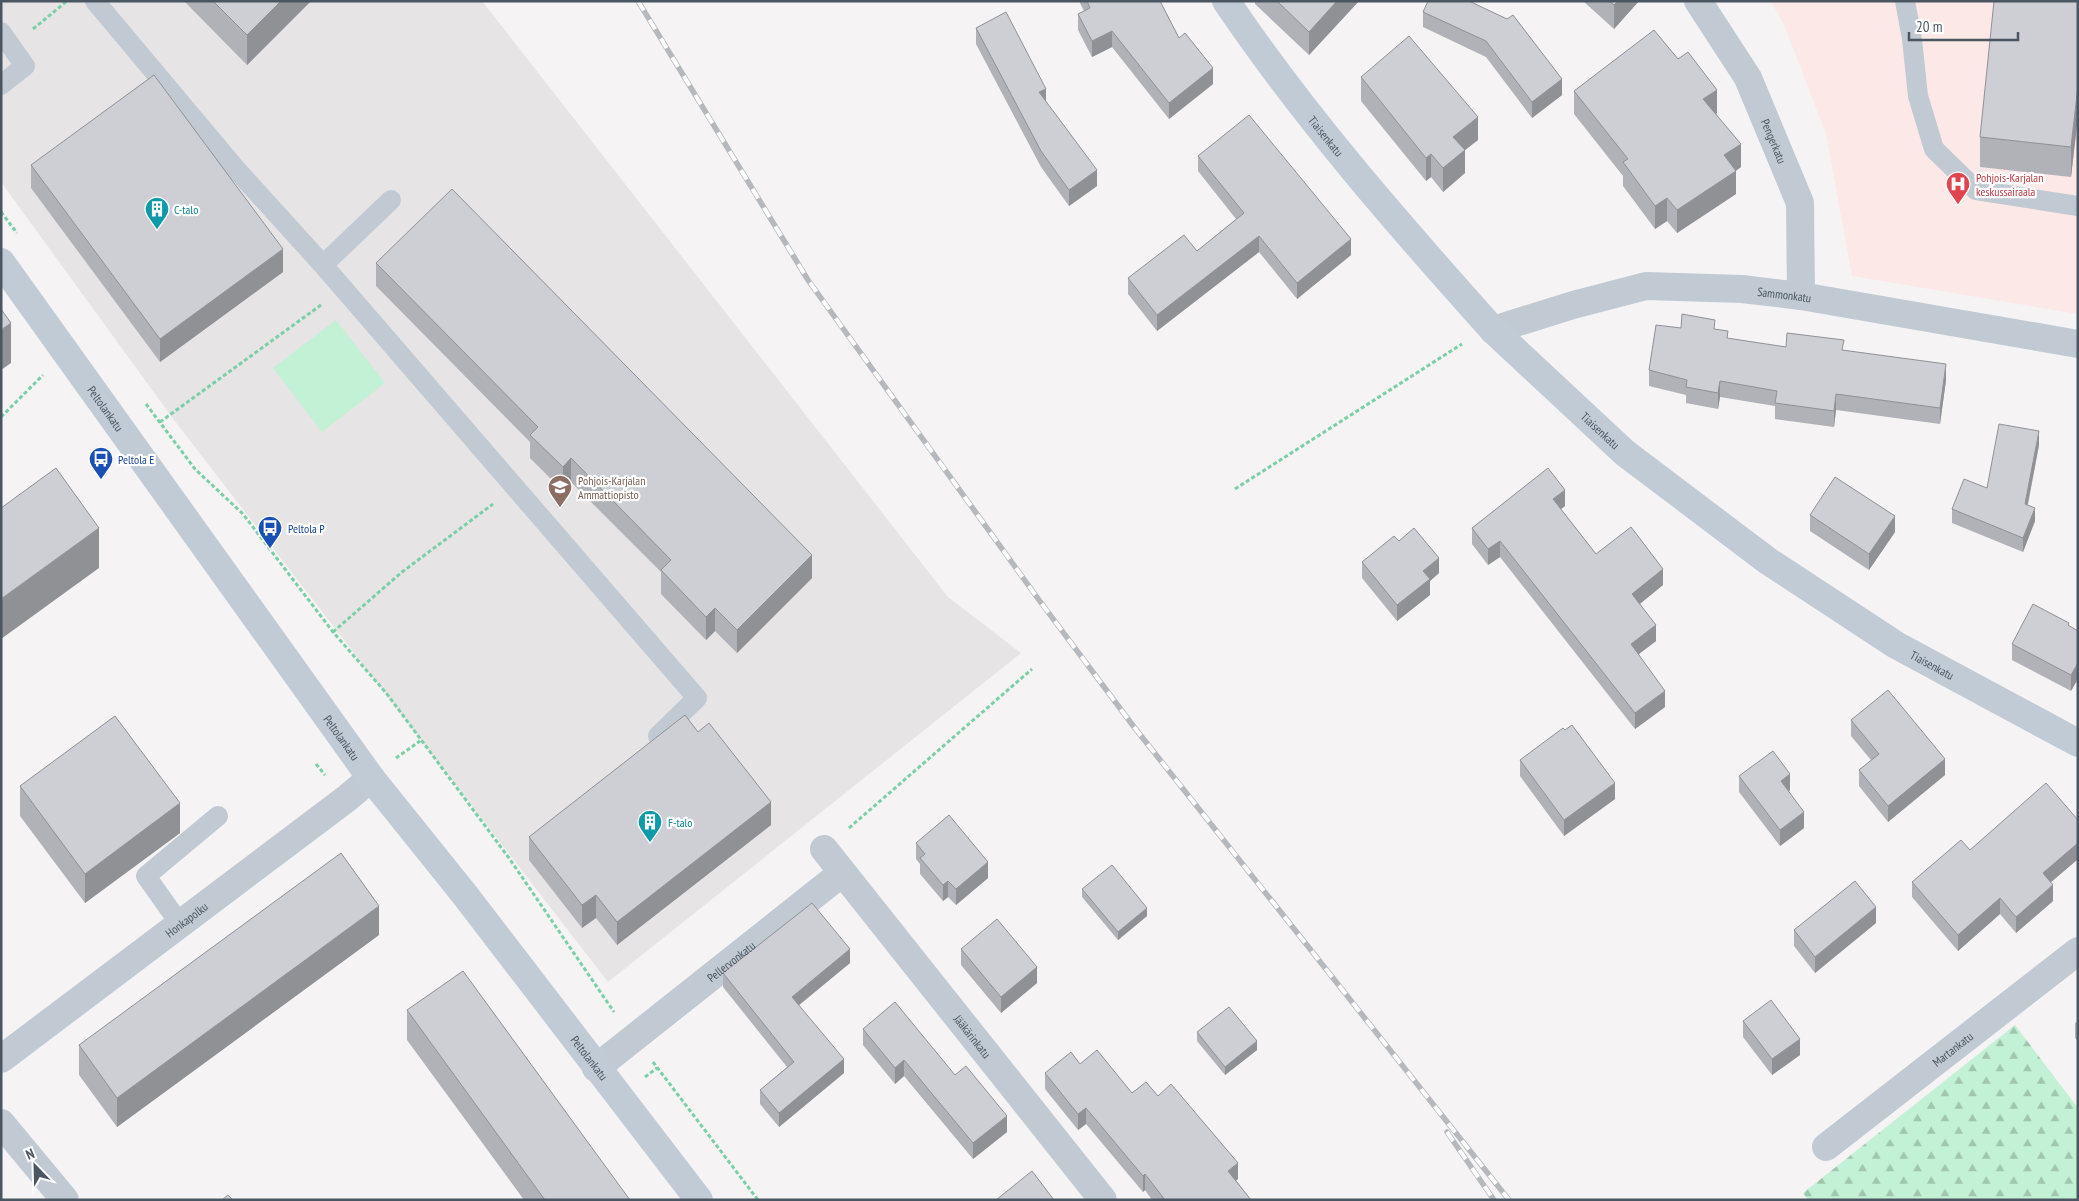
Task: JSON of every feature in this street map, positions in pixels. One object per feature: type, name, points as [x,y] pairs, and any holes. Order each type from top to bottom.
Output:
[{"type":"street","name":"Tiaisenkatu","points":[[1226,1],[1267,61],[1388,211],[1493,330],[1626,453],[1768,561],[1896,645],[2078,743]]},
{"type":"street","name":"Pengerkatu","points":[[1698,1],[1748,78],[1800,203],[1801,296]]},
{"type":"street","name":"Peltolankatu","points":[[1,262],[371,778],[465,895],[699,1200]]},
{"type":"street","name":"Sammonkatu","points":[[1493,330],[1574,305],[1646,286],[1742,289],[1801,296],[2078,344]]},
{"type":"street","name":"Honkapolku","points":[[1,1059],[346,799],[371,778]]},
{"type":"street","points":[[824,850],[842,873]]},
{"type":"street","name":"Pellervonkatu","points":[[596,1068],[842,873]]},
{"type":"street","name":"Jääkärinkatu","points":[[842,873],[1103,1200]]},
{"type":"street","name":"Martankatu","points":[[1826,1147],[2078,951]]},
{"type":"street","points":[[1,1123],[65,1200]]},
{"type":"lane","points":[[95,1],[235,168],[344,289],[697,698],[658,736]]},
{"type":"lane","points":[[1905,1],[1912,39],[1918,96],[1934,149],[1976,190],[2078,206]]},
{"type":"lane","points":[[1,32],[25,66],[1,85]]},
{"type":"lane","points":[[323,265],[391,200]]},
{"type":"lane","points":[[180,924],[146,876],[218,816]]},
{"type":"path","points":[[1,212],[18,235]]},
{"type":"path","points":[[160,422],[344,289]]},
{"type":"path","points":[[1235,489],[1463,343]]},
{"type":"path","points":[[142,398],[195,468],[244,514],[333,632],[387,694],[509,858],[612,1009],[758,1200]]},
{"type":"path","points":[[333,632],[402,572],[515,488]]},
{"type":"path","points":[[824,850],[1032,669]]},
{"type":"shaded area","name":"Pohjois-Karjalan Ammattiopisto","points":[[1,1],[482,1],[948,597],[1021,653],[608,982],[174,420],[1,182]]},
{"type":"shaded area","name":"Pohjois-Karjalan keskussairaala","points":[[1771,1],[2078,1],[2078,314],[1852,276],[1826,134],[1785,27]]},
{"type":"green space","points":[[336,320],[385,383],[322,432],[273,368]]},
{"type":"green space","points":[[2015,1025],[2078,1108],[2078,1200],[1808,1200],[1803,1193]]},
{"type":"building","points":[[213,1],[281,1],[247,35]]},
{"type":"building","points":[[1087,1],[1160,1],[1179,38],[1185,33],[1213,68],[1169,103],[1112,31],[1092,41],[1078,14],[1090,8]]},
{"type":"building","points":[[1277,1],[1337,1],[1309,32]]},
{"type":"building","points":[[1428,1],[1469,1],[1507,19],[1513,15],[1562,79],[1532,102],[1486,41],[1423,12]]},
{"type":"building","points":[[1609,1],[1618,1],[1614,5]]},
{"type":"building","points":[[1994,1],[2078,1],[2078,86],[2071,147],[1980,137]]},
{"type":"building","points":[[1006,12],[1046,89],[1039,92],[1097,170],[1069,190],[1041,151],[976,28]]},
{"type":"building","points":[[1654,30],[1678,59],[1688,52],[1717,90],[1703,99],[1741,144],[1724,155],[1736,171],[1677,210],[1667,198],[1655,206],[1623,162],[1628,159],[1574,91]]},
{"type":"building","points":[[1409,36],[1478,117],[1453,137],[1465,150],[1443,168],[1431,154],[1426,158],[1361,77]]},
{"type":"building","name":"C-talo","points":[[154,75],[283,249],[160,339],[31,165]]},
{"type":"building","points":[[1249,115],[1351,239],[1297,283],[1259,236],[1157,315],[1128,278],[1184,235],[1197,251],[1244,213],[1198,156]]},
{"type":"building","points":[[452,189],[812,555],[737,630],[715,608],[706,617],[661,570],[671,560],[571,458],[563,467],[530,435],[538,427],[376,263]]},
{"type":"building","points":[[1,309],[11,323],[1,330]]},
{"type":"building","points":[[1682,314],[1715,320],[1714,329],[1728,331],[1727,338],[1786,347],[1787,333],[1844,340],[1842,350],[1946,364],[1940,408],[1836,394],[1834,411],[1775,403],[1777,391],[1720,381],[1718,393],[1686,387],[1687,380],[1649,370],[1656,325],[1681,328]]},
{"type":"building","points":[[1999,424],[2039,431],[2025,504],[2035,508],[2023,538],[1952,509],[1964,479],[1987,488]]},
{"type":"building","points":[[56,468],[99,528],[1,599],[1,508]]},
{"type":"building","points":[[1548,468],[1565,490],[1553,499],[1596,554],[1631,527],[1663,569],[1632,594],[1656,625],[1631,644],[1665,691],[1635,713],[1500,541],[1488,549],[1472,528]]},
{"type":"building","points":[[1835,477],[1895,516],[1869,554],[1810,515]]},
{"type":"building","points":[[1414,528],[1439,558],[1423,571],[1430,579],[1397,605],[1362,562],[1394,536],[1399,541]]},
{"type":"building","points":[[2033,604],[2069,623],[2068,625],[2078,631],[2078,663],[2071,675],[2012,644]]},
{"type":"building","points":[[1888,690],[1945,759],[1888,806],[1859,770],[1879,754],[1851,720]]},
{"type":"building","name":"F-talo","points":[[685,715],[698,732],[709,723],[771,802],[617,922],[596,895],[582,905],[529,837]]},
{"type":"building","points":[[115,716],[180,803],[85,874],[20,786]]},
{"type":"building","points":[[1572,725],[1615,783],[1564,820],[1520,760],[1563,728],[1565,730]]},
{"type":"building","points":[[1773,751],[1790,774],[1781,781],[1804,812],[1780,830],[1739,776]]},
{"type":"building","points":[[2046,783],[2078,820],[2078,843],[2043,873],[2053,885],[2016,917],[2000,898],[1958,935],[1912,882],[1961,840],[1970,850]]},
{"type":"building","points":[[949,815],[988,862],[956,889],[948,881],[943,885],[920,858],[925,854],[916,843]]},
{"type":"building","points":[[341,853],[379,906],[117,1098],[79,1045]]},
{"type":"building","points":[[1112,865],[1147,908],[1118,932],[1082,889]]},
{"type":"building","points":[[1855,881],[1876,907],[1815,957],[1794,930]]},
{"type":"building","points":[[812,903],[850,949],[792,997],[844,1059],[779,1113],[760,1090],[794,1062],[723,973]]},
{"type":"building","points":[[997,919],[1037,967],[1001,997],[961,949]]},
{"type":"building","points":[[463,971],[630,1200],[545,1200],[407,1010]]},
{"type":"building","points":[[1771,1000],[1800,1039],[1772,1059],[1743,1021]]},
{"type":"building","points":[[895,1002],[955,1075],[966,1066],[1007,1116],[973,1143],[904,1060],[895,1068],[863,1029]]},
{"type":"building","points":[[1229,1007],[1257,1041],[1225,1067],[1197,1032]]},
{"type":"building","points":[[1097,1050],[1132,1093],[1146,1082],[1158,1096],[1171,1084],[1238,1163],[1228,1171],[1251,1200],[1165,1200],[1145,1174],[1143,1176],[1086,1108],[1078,1114],[1045,1073],[1071,1052],[1080,1064]]},
{"type":"building","points":[[1032,1171],[1054,1200],[996,1200]]},
{"type":"building","points":[[228,1195],[233,1200],[222,1200]]},
{"type":"railway","points":[[638,1],[808,280],[1039,600],[1134,727],[1509,1200]]},
{"type":"railway","points":[[1447,1132],[1494,1200]]},
{"type":"place","name":"Pohjois-Karjalan keskussairaala","points":[[1958,205]]},
{"type":"place","name":"C-talo","points":[[157,230]]},
{"type":"place","name":"Peltola E","points":[[101,480]]},
{"type":"place","name":"Pohjois-Karjalan Ammattiopisto","points":[[560,508]]},
{"type":"place","name":"Peltola P","points":[[270,549]]},
{"type":"place","name":"F-talo","points":[[650,843]]}]
